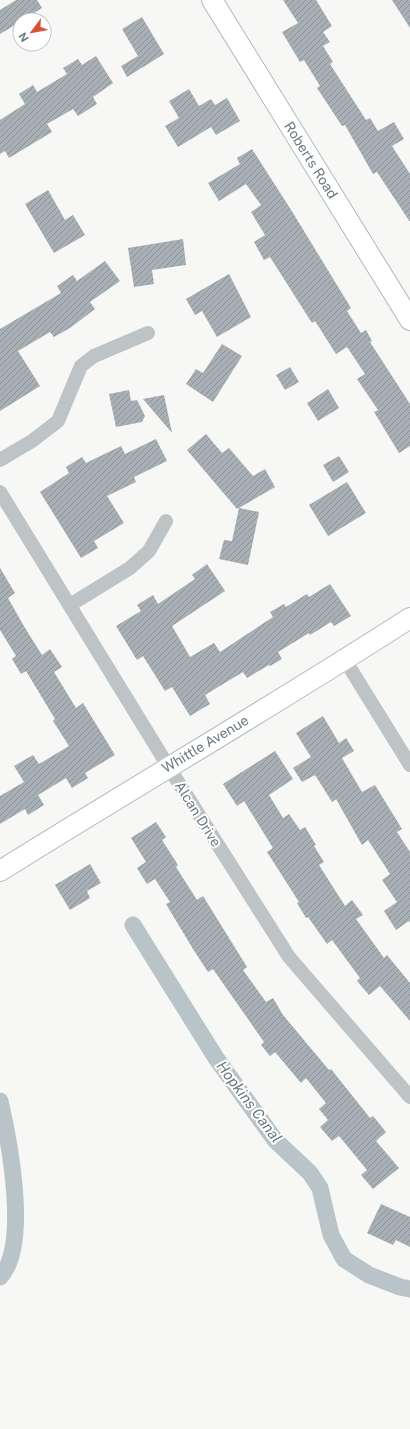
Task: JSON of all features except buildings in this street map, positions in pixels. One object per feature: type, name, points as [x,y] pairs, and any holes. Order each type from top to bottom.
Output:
[{"type":"street","name":"Roberts Road","points":[[212,0],[410,320]]},
{"type":"street","points":[[0,460],[32,441],[58,421],[81,366],[94,356],[148,333]]},
{"type":"street","name":"Alcan Drive","points":[[0,492],[168,766],[289,957],[410,1097]]},
{"type":"street","points":[[70,604],[130,568],[149,551],[166,521]]},
{"type":"street","name":"Whittle Avenue","points":[[0,871],[168,766],[345,660],[410,618]]},
{"type":"street","points":[[345,660],[410,765]]},
{"type":"waterway","name":"Hopkins Canal","points":[[133,925],[216,1058],[275,1140],[310,1173],[320,1188],[331,1235],[344,1259],[369,1275],[400,1287],[410,1289]]},
{"type":"waterway","name":"Hopkins Canal","points":[[0,1101],[12,1166],[16,1218],[14,1242],[9,1262],[0,1277]]}]
